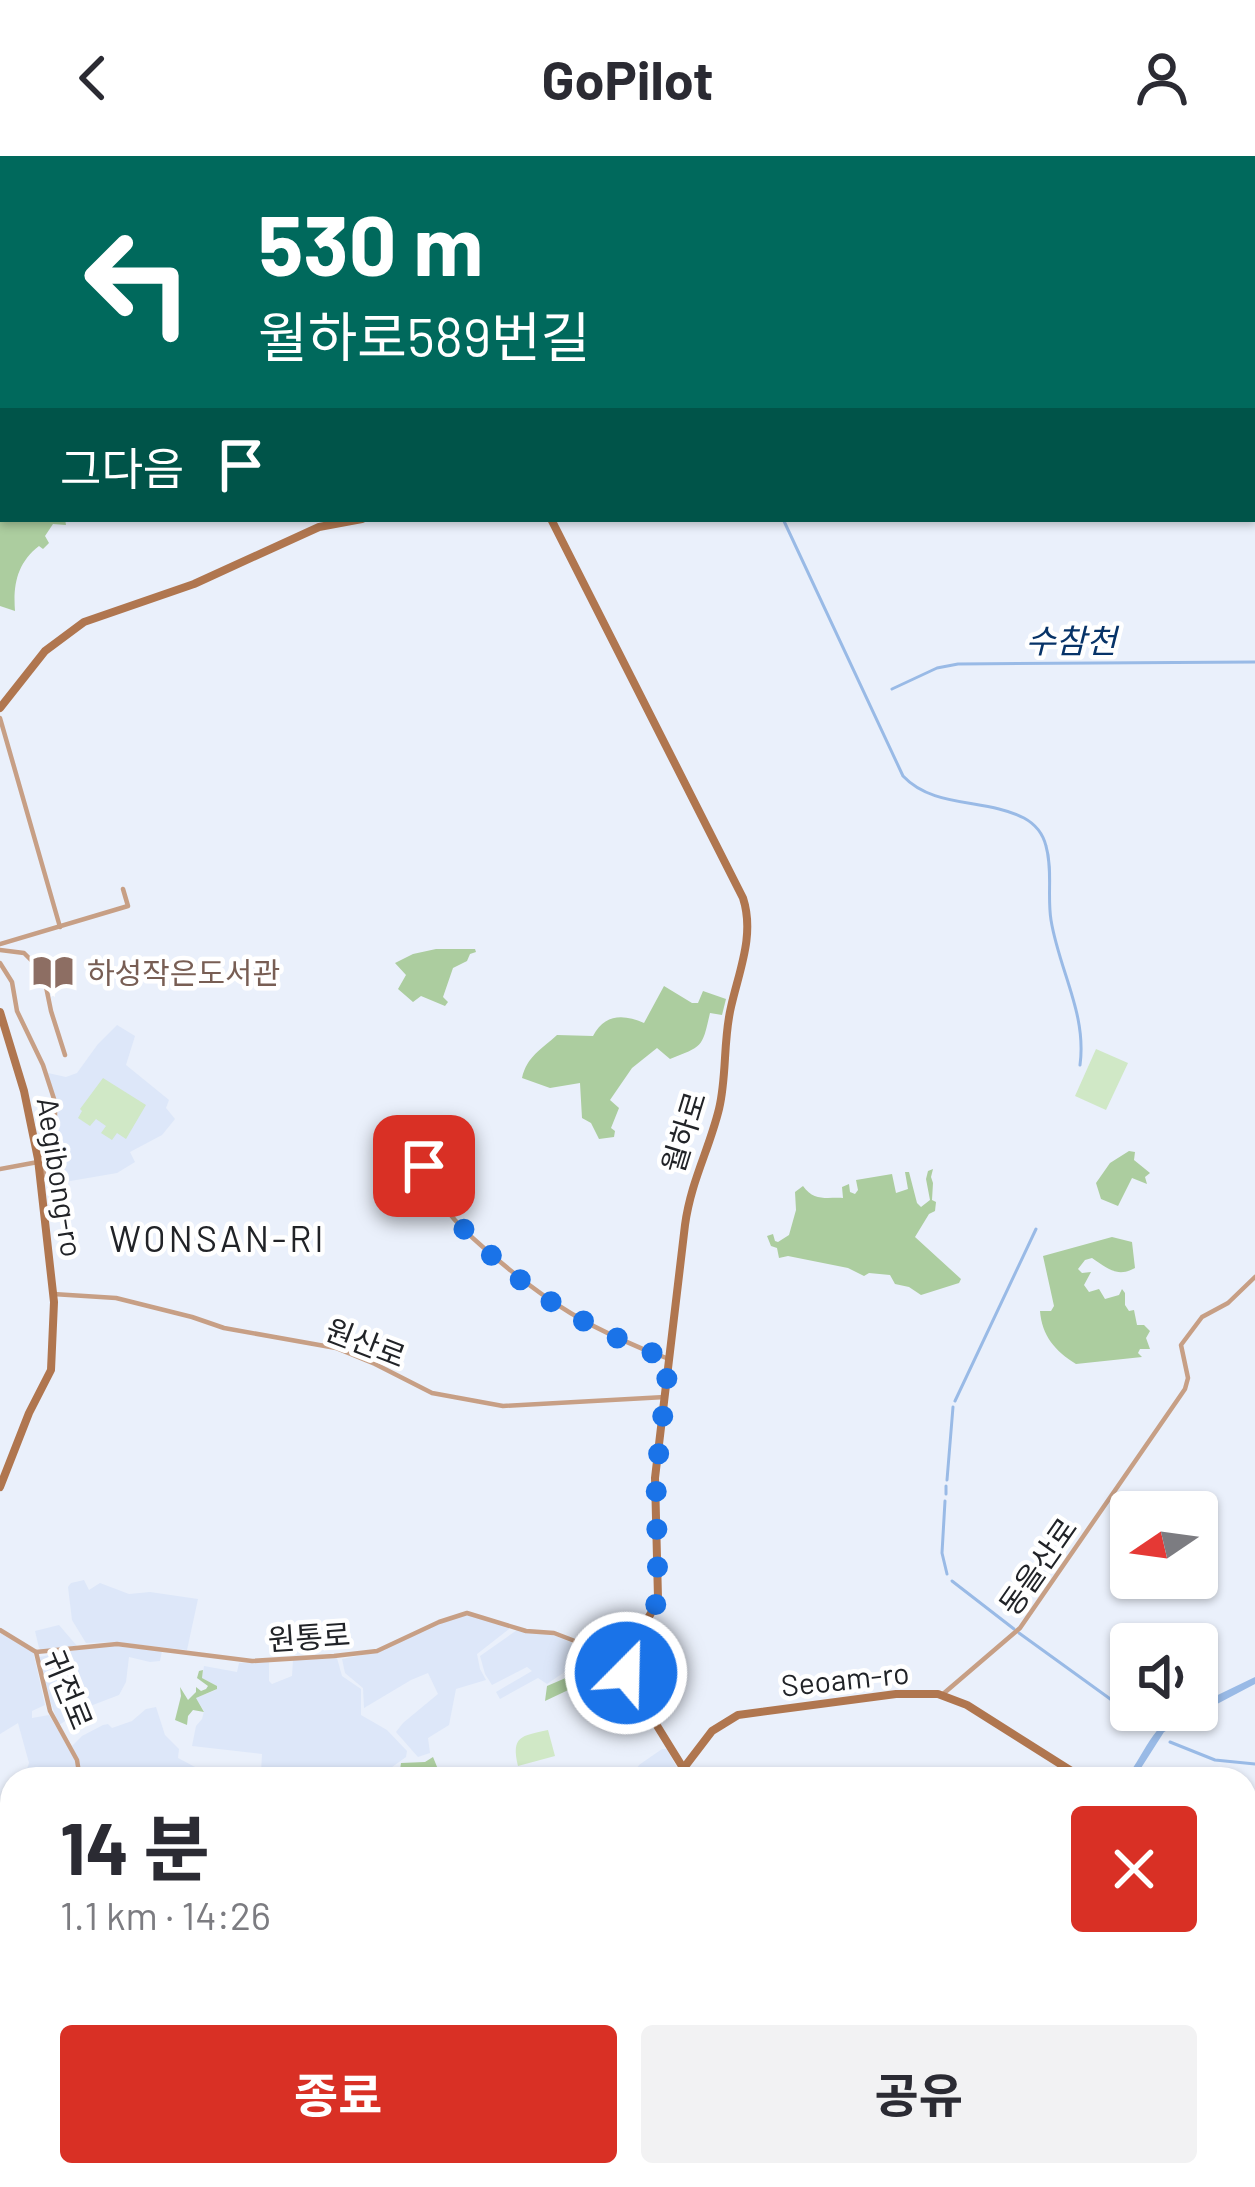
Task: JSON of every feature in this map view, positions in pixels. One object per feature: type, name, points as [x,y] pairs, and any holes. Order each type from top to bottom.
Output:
[{"type":"street","points":[[0,708],[45,651],[84,622],[194,584],[319,527],[346,522]]},
{"type":"street","name":"월하로","points":[[553,522],[743,898],[749,920],[729,1013],[718,1114],[687,1210],[656,1478],[659,1588],[656,1606],[627,1653],[626,1673],[682,1767]]},
{"type":"street","points":[[0,718],[60,927]]},
{"type":"street","points":[[0,946],[128,906],[123,889]]},
{"type":"street","points":[[0,946],[23,953],[44,974],[65,1055]]},
{"type":"street","points":[[0,963],[55,1102],[42,1182]]},
{"type":"street","name":"Aegibong-ro","points":[[0,1012],[24,1090],[42,1182],[53,1294],[50,1370],[0,1487]]},
{"type":"street","points":[[0,1169],[38,1162]]},
{"type":"street","points":[[424,1166],[452,1220],[523,1283],[602,1331],[669,1359]]},
{"type":"street","name":"동을산로","points":[[943,1694],[1020,1628],[1185,1389],[1188,1378],[1181,1345],[1202,1317],[1228,1303],[1255,1277]]},
{"type":"street","name":"원산로","points":[[53,1294],[116,1298],[224,1328],[335,1348],[432,1393],[467,1401],[502,1406],[665,1397]]},
{"type":"street","name":"원통로","points":[[36,1652],[117,1644],[251,1661],[334,1656],[377,1651],[467,1613],[554,1633],[593,1648],[621,1632],[638,1634]]},
{"type":"street","name":"귀전로","points":[[0,1630],[36,1652],[50,1711],[78,1767]]},
{"type":"street","name":"Seoam-ro","points":[[684,1767],[720,1724],[738,1715],[896,1694],[943,1694],[1065,1767]]},
{"type":"street","points":[[671,1752],[684,1757],[694,1754],[692,1767]]},
{"type":"shaded area","points":[[117,1025],[135,1036],[126,1065],[169,1100],[166,1108],[175,1119],[162,1135],[130,1152],[135,1162],[117,1173],[47,1185],[58,1110],[48,1073],[66,1077],[77,1073]]},
{"type":"shaded area","points":[[84,1580],[89,1590],[100,1583],[129,1594],[198,1599],[187,1650],[86,1643],[72,1620],[68,1587]]},
{"type":"shaded area","points":[[462,1615],[509,1629],[477,1654],[486,1680],[456,1689],[449,1725],[428,1738],[430,1753],[418,1757],[396,1732],[438,1694],[428,1673],[364,1708],[363,1688],[345,1673],[342,1659],[382,1651]]},
{"type":"shaded area","points":[[59,1625],[77,1646],[43,1651],[35,1631]]},
{"type":"shaded area","points":[[517,1630],[553,1635],[594,1652],[547,1684],[538,1678],[500,1699],[496,1692],[532,1671],[527,1667],[492,1685],[480,1656]]},
{"type":"shaded area","points":[[0,1633],[33,1651],[45,1705],[32,1711],[32,1718],[49,1715],[77,1767],[28,1767],[18,1723],[0,1734]]},
{"type":"shaded area","points":[[104,1645],[162,1651],[160,1661],[129,1657],[119,1695],[59,1725],[39,1657]]},
{"type":"shaded area","points":[[337,1658],[342,1676],[361,1689],[361,1715],[387,1730],[407,1751],[406,1757],[392,1767],[261,1767],[262,1754],[192,1746],[204,1711],[196,1698],[217,1686],[202,1678],[204,1666],[237,1672],[239,1663],[269,1662],[272,1684],[292,1676],[293,1660]]},
{"type":"shaded area","points":[[156,1707],[165,1735],[179,1749],[178,1758],[195,1767],[80,1767],[72,1746],[82,1736],[103,1725],[112,1728],[132,1721]]},
{"type":"shaded area","points":[[667,1749],[676,1767],[638,1767]]},
{"type":"green space","points":[[0,522],[66,522],[53,524],[45,536],[49,543],[43,549],[39,546],[21,567],[15,611],[0,606]]},
{"type":"green space","points":[[436,949],[476,952],[453,968],[443,997],[448,1002],[445,1006],[421,996],[413,1002],[398,989],[406,975],[395,963]]},
{"type":"green space","points":[[664,986],[692,1003],[698,1003],[703,991],[726,999],[722,1015],[710,1013],[703,1040],[695,1048],[670,1059],[657,1048],[632,1068],[610,1100],[619,1108],[611,1128],[614,1137],[599,1139],[591,1123],[582,1118],[580,1083],[550,1088],[522,1078],[531,1058],[557,1035],[593,1036],[603,1023],[615,1018],[644,1023]]},
{"type":"green space","points":[[1096,1049],[1128,1063],[1106,1110],[1075,1096]]},
{"type":"green space","points":[[103,1078],[146,1105],[126,1139],[117,1133],[112,1140],[101,1133],[106,1126],[96,1119],[90,1126],[78,1118]]},
{"type":"green space","points":[[1135,1152],[1134,1160],[1150,1173],[1145,1177],[1147,1184],[1132,1178],[1118,1206],[1101,1199],[1096,1183],[1110,1163]]},
{"type":"green space","points":[[933,1169],[935,1211],[915,1237],[961,1279],[959,1283],[921,1295],[895,1284],[890,1275],[864,1276],[848,1268],[779,1258],[777,1248],[771,1246],[767,1236],[773,1234],[778,1242],[789,1235],[795,1192],[803,1186],[816,1197],[843,1198],[842,1187],[849,1184],[855,1194],[858,1190],[856,1180],[892,1174],[896,1193],[908,1189],[905,1172],[909,1172],[921,1207],[930,1200],[926,1179]]},
{"type":"green space","points":[[1112,1237],[1132,1242],[1135,1268],[1117,1272],[1092,1258],[1078,1269],[1091,1272],[1084,1285],[1089,1292],[1099,1289],[1105,1299],[1119,1295],[1122,1289],[1137,1325],[1150,1331],[1146,1338],[1150,1349],[1140,1349],[1142,1357],[1076,1364],[1056,1348],[1044,1328],[1040,1311],[1051,1311],[1054,1306],[1043,1256]]},
{"type":"green space","points":[[203,1670],[202,1678],[217,1689],[196,1698],[204,1712],[193,1710],[187,1725],[175,1720],[180,1687],[188,1700],[196,1687],[201,1691],[208,1686],[197,1678]]},
{"type":"green space","points":[[601,1671],[610,1675],[545,1701],[547,1686],[575,1674]]},
{"type":"green space","points":[[548,1730],[555,1756],[518,1766],[520,1739]]},
{"type":"green space","points":[[433,1757],[437,1767],[400,1767],[401,1763]]},
{"type":"water","points":[[1255,1677],[1255,1684],[1218,1704],[1218,1695]]},
{"type":"water","points":[[1166,1731],[1142,1767],[1133,1767],[1154,1735]]},
{"type":"waterway","points":[[784,522],[903,776],[930,794],[1024,818],[1043,837],[1051,920],[1080,1028],[1080,1065]]},
{"type":"waterway","name":"수참천","points":[[892,689],[937,668],[958,664],[1255,662]]},
{"type":"waterway","points":[[955,1401],[1036,1229]]},
{"type":"waterway","points":[[947,1480],[953,1407]]},
{"type":"waterway","points":[[946,1486],[946,1494]]},
{"type":"waterway","points":[[945,1501],[942,1553],[947,1574]]},
{"type":"waterway","points":[[952,1581],[1014,1629]]},
{"type":"waterway","points":[[1019,1633],[1110,1699]]},
{"type":"waterway","points":[[1170,1742],[1215,1760],[1255,1764]]},
{"type":"place","name":"하성작은도서관","points":[[53,972]]},
{"type":"district","name":"WONSAN-RI","points":[[218,1237]]},
{"type":"route","points":[[424,1166],[452,1220],[523,1283],[602,1331],[669,1359],[656,1478],[658,1598],[627,1653],[626,1673]]}]
